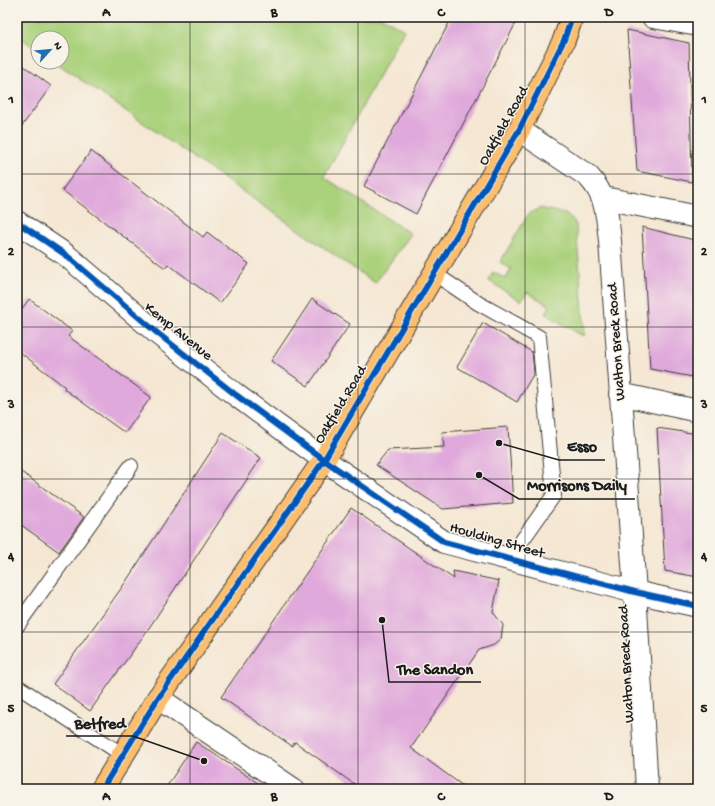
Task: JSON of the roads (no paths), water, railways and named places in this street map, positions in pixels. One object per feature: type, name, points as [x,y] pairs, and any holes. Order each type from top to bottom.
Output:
[{"type":"highway","name":"Oakfield Road","points":[[102,789],[158,698],[324,460],[519,130],[564,40],[572,17]]},
{"type":"street","points":[[652,17],[698,25]]},
{"type":"street","name":"Walton Breck Road","points":[[519,130],[588,176],[597,185],[604,198],[610,241],[620,394],[636,592],[647,789]]},
{"type":"street","points":[[604,198],[698,217]]},
{"type":"street","name":"Kemp Avenue","points":[[17,222],[66,255],[168,342],[236,395],[324,460]]},
{"type":"street","points":[[620,394],[698,411]]},
{"type":"street","name":"Houlding Street","points":[[324,460],[444,542],[636,592],[698,606]]},
{"type":"street","points":[[158,698],[293,789]]},
{"type":"lane","points":[[435,274],[478,303],[539,337],[554,495],[509,559]]},
{"type":"lane","points":[[17,626],[131,466]]},
{"type":"lane","points":[[17,686],[123,755]]},
{"type":"place","name":"Esso","points":[[499,443]]},
{"type":"place","name":"Morrisons Daily","points":[[479,475]]},
{"type":"place","name":"The Sandon","points":[[382,620]]},
{"type":"place","name":"Betfred","points":[[204,761]]}]
